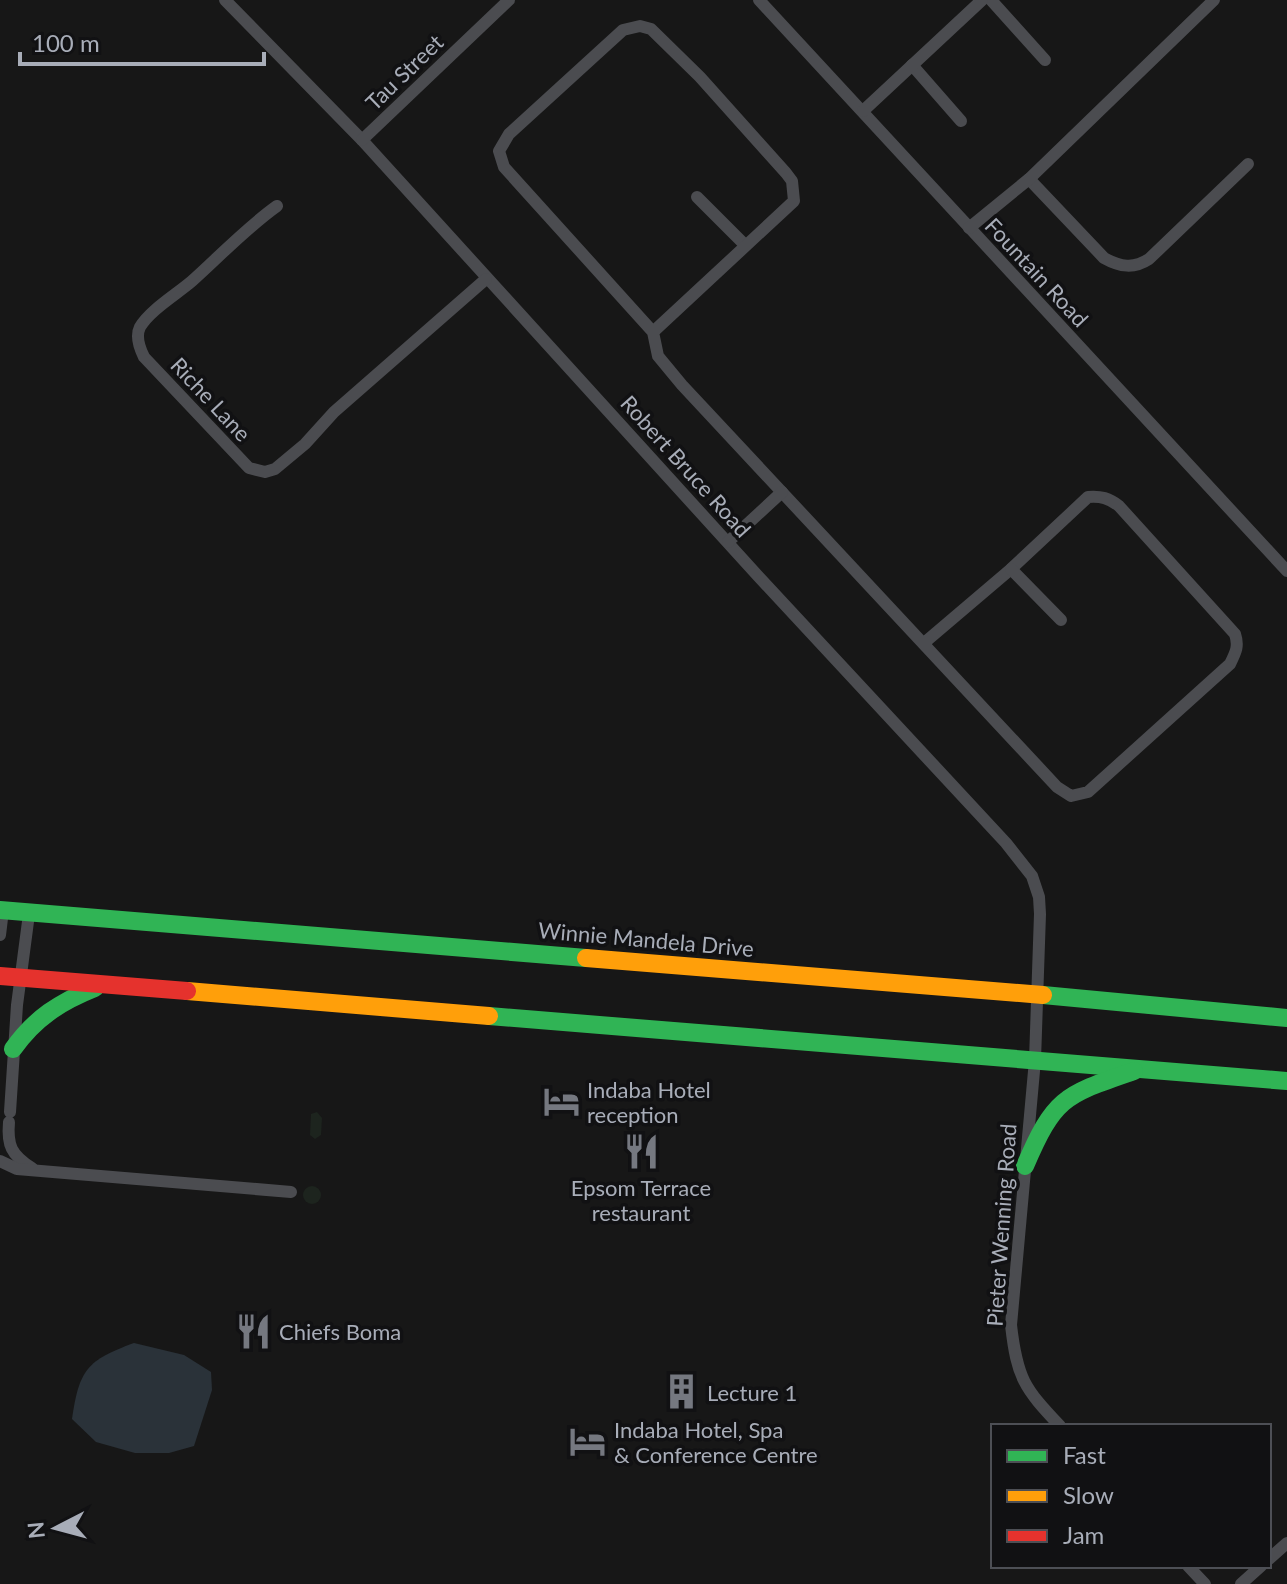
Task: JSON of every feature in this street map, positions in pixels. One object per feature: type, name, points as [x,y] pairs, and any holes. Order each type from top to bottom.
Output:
[{"type":"main road","name":"Winnie Mandela Drive","points":[[1,910],[1287,1018]]},
{"type":"main road","points":[[0,976],[1287,1081]]},
{"type":"main road","points":[[13,1049],[39,1016],[58,1003],[101,986]]},
{"type":"main road","points":[[1025,1166],[1042,1127],[1073,1093],[1140,1069]]},
{"type":"street","name":"Robert Bruce Road","points":[[225,0],[362,140],[486,279],[1006,843],[1032,876],[1039,897],[1040,914],[1035,1060]]},
{"type":"street","name":"Tau Street","points":[[362,140],[509,0]]},
{"type":"street","name":"Fountain Road","points":[[759,0],[1287,571]]},
{"type":"street","points":[[863,111],[982,0]]},
{"type":"street","points":[[991,0],[1045,60]]},
{"type":"street","points":[[969,228],[1029,179],[1214,0]]},
{"type":"street","points":[[653,332],[794,201],[792,181],[700,77],[651,29],[640,26],[623,30],[509,134],[499,151],[504,167],[653,332],[658,356],[1057,787],[1071,796],[1088,792],[1230,664],[1237,650],[1235,634],[1112,500],[1096,496],[1088,497],[1011,569],[924,643]]},
{"type":"street","points":[[912,65],[961,121]]},
{"type":"street","points":[[1029,179],[1104,258],[1132,266],[1149,259],[1248,164]]},
{"type":"street","points":[[697,197],[745,245]]},
{"type":"street","name":"Riche Lane","points":[[277,206],[253,223],[189,284],[167,300],[140,328],[138,339],[144,357],[249,468],[257,471],[275,469],[305,444],[334,412],[486,279]]},
{"type":"street","points":[[728,542],[782,492]]},
{"type":"street","points":[[1011,569],[1061,620]]},
{"type":"street","points":[[0,935],[1,910]]},
{"type":"street","points":[[29,914],[13,1049],[8,1143],[18,1159],[33,1168]]},
{"type":"street","name":"Pieter Wenning Road","points":[[1035,1060],[1011,1325],[1014,1353],[1027,1389],[1058,1424]]},
{"type":"street","points":[[0,1161],[17,1169],[291,1192]]},
{"type":"street","points":[[1271,1557],[1287,1543]]},
{"type":"street","points":[[1190,1568],[1205,1584]]},
{"type":"street","points":[[1241,1584],[1259,1568]]},
{"type":"shaded area","points":[[317,1112],[322,1118],[321,1135],[315,1139],[310,1135],[311,1114]]},
{"type":"shaded area","points":[[308,1186],[316,1186],[321,1195],[319,1202],[308,1204],[303,1199],[303,1191]]},
{"type":"shaded area","points":[[134,1343],[184,1355],[211,1372],[212,1390],[194,1446],[169,1453],[135,1453],[96,1442],[72,1419],[78,1389],[88,1369],[105,1355]]},
{"type":"traffic: fast","points":[[0,910],[586,958]]},
{"type":"traffic: fast","points":[[13,1049],[30,1028],[49,1012],[95,988]]},
{"type":"traffic: fast","points":[[1043,995],[1287,1018]]},
{"type":"traffic: fast","points":[[489,1016],[1287,1081]]},
{"type":"traffic: fast","points":[[1025,1166],[1045,1125],[1065,1101],[1092,1086],[1134,1071]]},
{"type":"traffic: slow","points":[[586,958],[1043,995]]},
{"type":"traffic: slow","points":[[187,991],[489,1016]]},
{"type":"traffic: jam","points":[[0,976],[187,991]]},
{"type":"place","name":"Indaba Hotel reception","points":[[561,1102]]},
{"type":"place","name":"Epsom Terrace restaurant","points":[[641,1151]]},
{"type":"place","name":"Chiefs Boma","points":[[253,1331]]},
{"type":"place","name":"Lecture 1","points":[[681,1392]]},
{"type":"place","name":"Indaba Hotel, Spa & Conference Centre","points":[[588,1442]]}]
